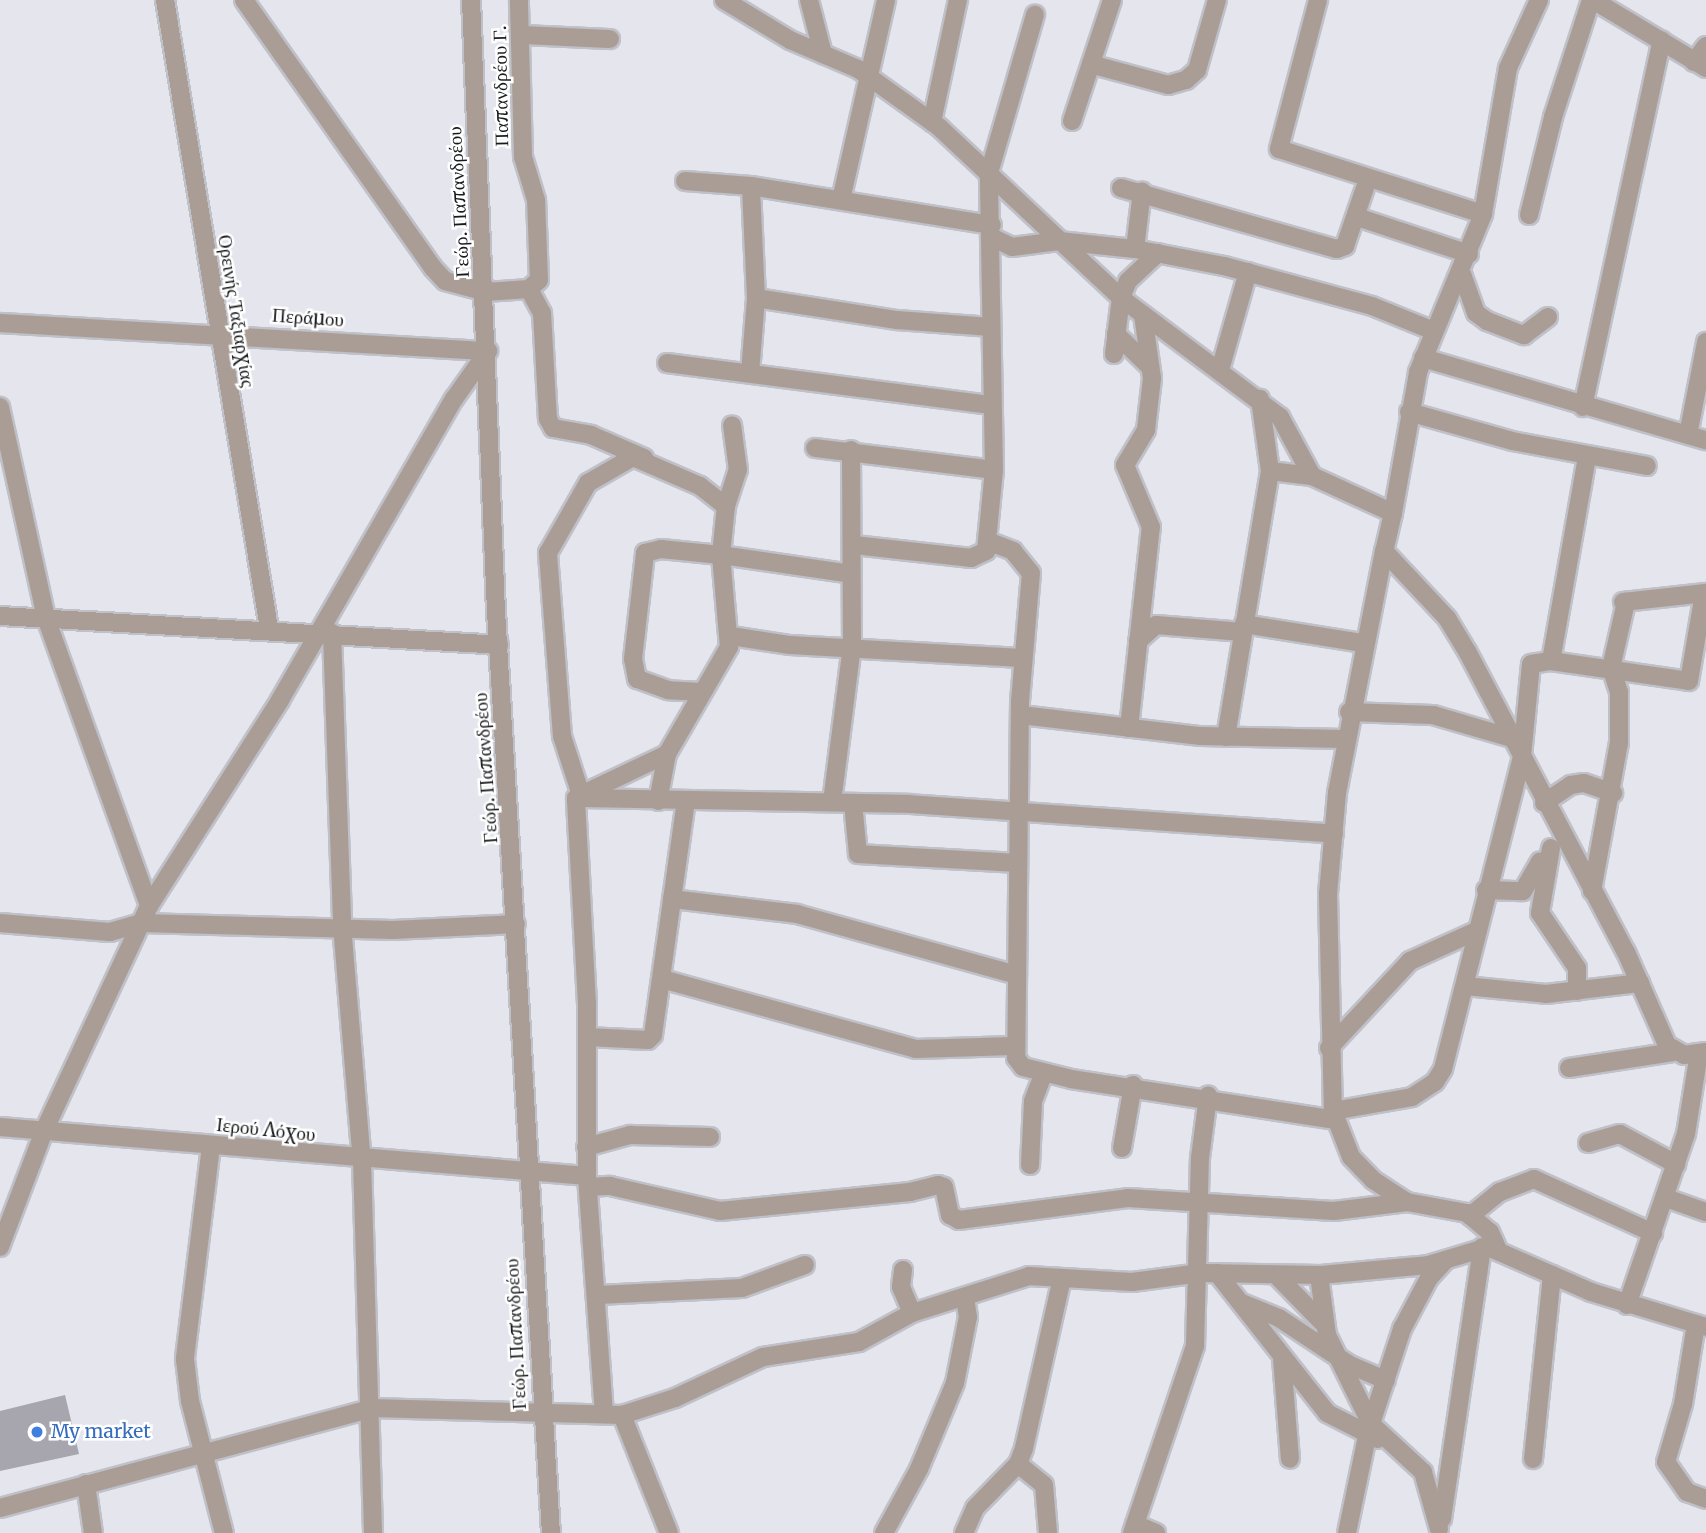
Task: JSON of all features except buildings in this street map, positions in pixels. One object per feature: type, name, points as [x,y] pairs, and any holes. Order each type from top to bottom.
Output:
[{"type":"street","name":"Ορεινής Ταξιαρχίας","points":[[165,0],[218,333],[269,628]]},
{"type":"street","points":[[244,0],[433,268],[445,281],[486,292],[529,289],[544,326],[548,419],[553,428],[592,435],[644,458],[726,506]]},
{"type":"street","name":"Γεώρ. Παπανδρέου","points":[[471,0],[486,292],[499,645],[541,1413],[551,1533]]},
{"type":"street","name":"Παπανδρέου Γ.","points":[[519,0],[522,35],[523,157],[536,200],[540,254],[539,280],[529,289]]},
{"type":"street","points":[[724,0],[869,76],[933,122],[1121,298],[1260,399],[1289,430],[1312,476]]},
{"type":"street","points":[[809,0],[823,54]]},
{"type":"street","points":[[841,200],[886,0]]},
{"type":"street","points":[[933,122],[958,0]]},
{"type":"street","points":[[1072,121],[1094,65],[1112,0]]},
{"type":"street","points":[[1094,65],[1168,85],[1186,80],[1197,70],[1217,0]]},
{"type":"street","points":[[1318,0],[1277,146],[1283,153],[1483,214]]},
{"type":"street","points":[[1529,215],[1573,47],[1592,0],[1700,65],[1706,46]]},
{"type":"street","points":[[1407,1202],[1351,1157],[1335,1115],[1329,1048],[1328,894],[1344,739],[1393,513],[1409,412],[1423,358],[1462,274],[1483,214],[1508,68],[1535,1]]},
{"type":"street","points":[[854,545],[971,558],[982,556],[990,542],[994,470],[990,405],[992,231],[989,173],[1035,15]]},
{"type":"street","points":[[522,35],[610,39]]},
{"type":"street","points":[[1583,407],[1662,40]]},
{"type":"street","points":[[1121,188],[1142,191],[1337,249],[1345,246],[1368,178]]},
{"type":"street","points":[[685,181],[751,186],[841,200],[992,231],[1012,247],[1059,241],[1158,253],[1248,272],[1372,306],[1434,331]]},
{"type":"street","points":[[750,373],[756,298],[751,186]]},
{"type":"street","points":[[1135,249],[1142,191]]},
{"type":"street","points":[[1357,216],[1469,254]]},
{"type":"street","points":[[1114,354],[1121,298],[1128,281],[1158,253]]},
{"type":"street","points":[[1220,370],[1248,272]]},
{"type":"street","points":[[1462,274],[1476,313]]},
{"type":"street","points":[[756,298],[897,320],[991,327]]},
{"type":"street","points":[[1442,314],[1476,313],[1524,335],[1548,317]]},
{"type":"street","points":[[1129,728],[1151,527],[1125,465],[1146,430],[1149,366],[1143,314]]},
{"type":"street","name":"Περάμου","points":[[0,323],[218,333],[488,351]]},
{"type":"street","points":[[1116,334],[1149,366]]},
{"type":"street","points":[[1688,435],[1706,342]]},
{"type":"street","points":[[0,1247],[44,1131],[149,906],[325,633],[488,351]]},
{"type":"street","points":[[1423,358],[1583,407],[1706,440]]},
{"type":"street","points":[[667,363],[990,405]]},
{"type":"street","points":[[1226,737],[1270,471],[1260,399]]},
{"type":"street","points":[[0,407],[46,618],[149,906]]},
{"type":"street","points":[[1409,412],[1587,457],[1647,466]]},
{"type":"street","points":[[658,801],[667,754],[702,692],[722,665],[731,636],[722,612],[721,555],[726,506],[738,470],[732,425]]},
{"type":"street","points":[[816,448],[851,450],[994,470]]},
{"type":"street","points":[[832,802],[852,645],[851,575],[854,545],[851,450]]},
{"type":"street","points":[[1551,661],[1587,457]]},
{"type":"street","points":[[582,795],[562,736],[548,553],[573,500],[589,483],[618,464],[644,458]]},
{"type":"street","points":[[1270,471],[1312,476],[1393,513]]},
{"type":"street","points":[[990,542],[1013,551],[1031,573],[1022,658],[1017,975],[1012,1046],[1023,1067],[1044,1073],[1335,1115],[1412,1097],[1435,1082],[1465,986],[1474,932],[1518,748],[1529,670],[1537,659],[1611,668],[1689,681],[1705,593],[1625,602],[1611,668],[1620,716],[1613,793],[1592,891]]},
{"type":"street","points":[[702,692],[668,690],[637,678],[633,659],[642,561],[651,550],[721,555],[851,575]]},
{"type":"street","points":[[1384,551],[1447,618],[1518,748],[1544,803],[1557,845],[1592,891],[1673,1052]]},
{"type":"street","points":[[0,616],[269,628],[499,645]]},
{"type":"street","points":[[1138,641],[1156,625],[1243,628],[1363,643]]},
{"type":"street","points":[[325,633],[342,925],[362,1161],[372,1408],[369,1531]]},
{"type":"street","points":[[731,636],[790,645],[852,645],[1022,658]]},
{"type":"street","points":[[1349,712],[1433,715],[1518,748]]},
{"type":"street","points":[[1021,715],[1226,737],[1344,739]]},
{"type":"street","points":[[667,754],[582,795],[574,809],[587,1037],[588,1181],[598,1295],[613,1414],[669,1533]]},
{"type":"street","points":[[1544,803],[1571,785],[1584,782],[1613,793]]},
{"type":"street","points":[[582,795],[658,801],[832,802],[1019,810],[1334,834]]},
{"type":"street","points":[[587,1037],[648,1040],[656,1027],[686,800]]},
{"type":"street","points":[[853,803],[858,854],[1018,863]]},
{"type":"street","points":[[1486,890],[1523,891],[1557,845]]},
{"type":"street","points":[[1557,845],[1540,913],[1577,968],[1577,991]]},
{"type":"street","points":[[672,899],[797,914],[1017,975]]},
{"type":"street","points":[[0,923],[110,932],[141,923],[342,925],[393,930],[516,925]]},
{"type":"street","points":[[1329,1048],[1410,961],[1474,932]]},
{"type":"street","points":[[662,979],[916,1049],[1012,1046]]},
{"type":"street","points":[[1465,986],[1546,994],[1640,983]]},
{"type":"street","points":[[1569,1068],[1673,1052],[1702,1052],[1696,1089],[1676,1164],[1628,1305]]},
{"type":"street","points":[[1030,1165],[1033,1101],[1044,1073]]},
{"type":"street","points":[[1122,1148],[1133,1085]]},
{"type":"street","points":[[1156,1533],[1133,1529],[1195,1346],[1209,1273],[1200,1200],[1208,1096]]},
{"type":"street","name":"Ιερού Λόχου","points":[[0,1127],[362,1161],[528,1173],[588,1181],[720,1211],[910,1192],[938,1185],[944,1187],[950,1215],[959,1220],[1111,1199],[1200,1200]]},
{"type":"street","points":[[1588,1143],[1620,1134],[1676,1164]]},
{"type":"street","points":[[586,1147],[630,1135],[710,1137]]},
{"type":"street","points":[[211,1146],[185,1359],[202,1453],[224,1533]]},
{"type":"street","points":[[1471,1216],[1500,1192],[1534,1179],[1653,1233]]},
{"type":"street","points":[[1666,1198],[1706,1212]]},
{"type":"street","points":[[1200,1200],[1334,1211],[1407,1202],[1471,1216],[1490,1232],[1490,1247],[1439,1531]]},
{"type":"street","points":[[0,1508],[372,1408],[613,1414],[789,1349],[859,1342],[912,1313],[965,1297],[1006,1280],[1062,1278],[1132,1282],[1209,1273],[1319,1275],[1391,1270],[1490,1247],[1628,1305],[1701,1326],[1666,1462],[1687,1492],[1706,1499]]},
{"type":"street","points":[[1347,1533],[1369,1430],[1406,1320],[1429,1278],[1449,1258]]},
{"type":"street","points":[[598,1295],[742,1288],[805,1265]]},
{"type":"street","points":[[903,1270],[901,1287],[912,1313]]},
{"type":"street","points":[[1209,1273],[1236,1301],[1327,1413],[1369,1430],[1391,1443],[1423,1472],[1439,1531]]},
{"type":"street","points":[[1276,1275],[1324,1325]]},
{"type":"street","points":[[1319,1275],[1324,1325],[1369,1430]]},
{"type":"street","points":[[1533,1458],[1552,1275]]},
{"type":"street","points":[[964,1533],[986,1493],[1018,1464],[1062,1278]]},
{"type":"street","points":[[884,1533],[919,1469],[955,1383],[968,1317],[965,1297]]},
{"type":"street","points":[[1236,1301],[1279,1318],[1335,1352],[1350,1365],[1386,1380]]},
{"type":"street","points":[[1282,1357],[1290,1459]]},
{"type":"street","points":[[1018,1464],[1044,1485],[1048,1533]]},
{"type":"street","points":[[86,1484],[93,1533]]},
{"type":"place","name":"My market","points":[[37,1432]]}]
